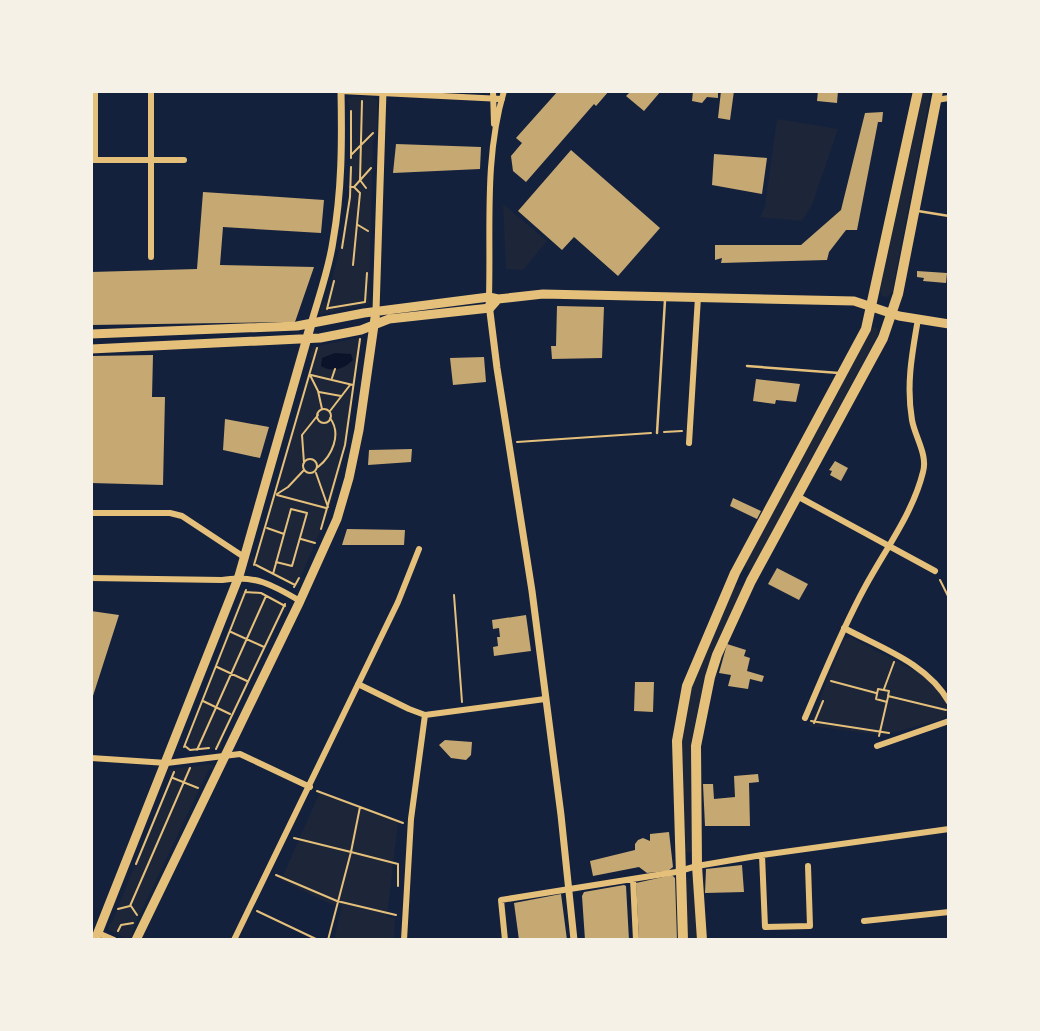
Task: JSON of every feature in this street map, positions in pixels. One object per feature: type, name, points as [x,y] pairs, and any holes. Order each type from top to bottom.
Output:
[{"type":"main road","points":[[683,940],[677,741],[692,671],[734,573],[866,329],[918,91]]},
{"type":"main road","points":[[702,940],[697,866],[696,746],[717,655],[751,581],[883,338],[898,295],[937,95]]},
{"type":"main road","points":[[91,334],[311,324],[376,311],[543,294],[854,301],[891,313],[949,324]]},
{"type":"main road","points":[[91,349],[307,339],[373,326],[389,319],[489,308],[494,298]]},
{"type":"main road","points":[[136,940],[326,547],[349,478],[359,430],[376,311]]},
{"type":"main road","points":[[96,937],[171,765],[239,576],[311,324]]},
{"type":"main road","points":[[734,573],[751,581]]},
{"type":"street","points":[[96,91],[93,160],[184,160]]},
{"type":"street","points":[[151,91],[151,257]]},
{"type":"street","points":[[311,324],[333,244],[339,205],[341,91],[493,95],[502,99]]},
{"type":"street","points":[[494,298],[489,213],[495,136],[504,91]]},
{"type":"street","points":[[376,311],[383,92]]},
{"type":"street","points":[[493,95],[495,136]]},
{"type":"street","points":[[937,95],[949,98]]},
{"type":"street","points":[[689,443],[698,297]]},
{"type":"street","points":[[489,308],[532,592],[575,940]]},
{"type":"street","points":[[805,719],[844,628],[916,494],[924,470],[925,459],[912,420],[911,400],[911,354],[918,319]]},
{"type":"street","points":[[797,496],[935,571]]},
{"type":"street","points":[[91,513],[170,513],[183,516],[244,557]]},
{"type":"street","points":[[234,940],[310,787],[398,601],[419,549]]},
{"type":"street","points":[[91,578],[222,580],[239,576],[256,578],[300,601]]},
{"type":"street","points":[[844,628],[895,659],[923,671],[939,687],[948,702]]},
{"type":"street","points":[[358,684],[425,715],[545,699]]},
{"type":"street","points":[[404,940],[411,826],[425,715]]},
{"type":"street","points":[[877,746],[949,721]]},
{"type":"street","points":[[91,758],[171,765],[240,754],[310,787]]},
{"type":"street","points":[[505,940],[500,901],[762,855],[949,829]]},
{"type":"street","points":[[762,855],[765,927],[810,926],[808,866]]},
{"type":"street","points":[[633,879],[636,940]]},
{"type":"street","points":[[864,921],[948,912],[949,922]]},
{"type":"street","points":[[96,937],[116,937]]},
{"type":"lane","points":[[915,210],[949,216]]},
{"type":"lane","points":[[657,432],[665,296]]},
{"type":"lane","points":[[747,366],[842,373]]},
{"type":"path","points":[[362,101],[360,180],[366,188]]},
{"type":"path","points":[[351,155],[376,131]]},
{"type":"path","points":[[360,194],[352,187],[371,167]]},
{"type":"path","points":[[353,265],[360,194],[371,185]]},
{"type":"path","points":[[357,225],[370,231]]},
{"type":"path","points":[[320,309],[369,301]]},
{"type":"path","points":[[328,508],[345,444],[360,337]]},
{"type":"path","points":[[299,586],[254,565],[318,346]]},
{"type":"path","points":[[332,380],[335,369]]},
{"type":"path","points":[[310,374],[353,385]]},
{"type":"path","points":[[310,374],[318,391],[322,410]]},
{"type":"path","points":[[304,470],[311,473],[324,463],[334,445],[334,421],[329,412],[353,385]]},
{"type":"path","points":[[318,391],[341,396]]},
{"type":"path","points":[[322,410],[329,412]]},
{"type":"path","points":[[304,470],[302,435],[322,410]]},
{"type":"path","points":[[318,415],[318,419],[324,423],[330,418]]},
{"type":"path","points":[[509,443],[690,430]]},
{"type":"path","points":[[293,433],[302,435]]},
{"type":"path","points":[[303,463],[311,458],[318,467]]},
{"type":"path","points":[[276,495],[304,470]]},
{"type":"path","points":[[315,471],[328,508]]},
{"type":"path","points":[[276,495],[328,508]]},
{"type":"path","points":[[273,574],[276,562],[291,509],[307,513],[292,566],[276,562]]},
{"type":"path","points":[[266,528],[284,534]]},
{"type":"path","points":[[300,538],[315,543]]},
{"type":"path","points":[[935,571],[949,598]]},
{"type":"path","points":[[240,592],[245,591],[261,593],[286,606],[216,749],[190,750],[184,747],[245,591]]},
{"type":"path","points":[[454,595],[463,710]]},
{"type":"path","points":[[197,750],[266,596]]},
{"type":"path","points":[[230,631],[264,648]]},
{"type":"path","points":[[884,690],[895,659],[902,667]]},
{"type":"path","points":[[216,666],[248,682]]},
{"type":"path","points":[[830,681],[877,693]]},
{"type":"path","points":[[877,746],[887,702],[889,691],[878,689],[876,699],[887,702]]},
{"type":"path","points":[[826,691],[814,723],[888,733]]},
{"type":"path","points":[[888,696],[947,710],[948,702]]},
{"type":"path","points":[[202,701],[232,715]]},
{"type":"path","points":[[133,873],[172,778],[171,765]]},
{"type":"path","points":[[130,906],[191,768]]},
{"type":"path","points":[[172,778],[198,788]]},
{"type":"path","points":[[310,787],[411,826]]},
{"type":"path","points":[[328,940],[360,807]]},
{"type":"path","points":[[286,835],[398,864]]},
{"type":"path","points":[[268,871],[337,901],[397,916]]},
{"type":"path","points":[[115,916],[121,901]]},
{"type":"path","points":[[118,909],[130,906]]},
{"type":"path","points":[[130,906],[137,915]]},
{"type":"path","points":[[250,908],[317,940]]},
{"type":"path","points":[[116,937],[121,925],[134,923]]},
{"type":"shaded area","points":[[921,91],[931,91],[892,292],[887,297],[882,296],[880,289]]},
{"type":"shaded area","points":[[372,97],[377,100],[377,131],[373,141],[369,304],[322,314],[319,313],[323,302],[326,302],[345,218],[350,155],[347,99]]},
{"type":"shaded area","points":[[777,119],[838,129],[812,205],[802,221],[760,217],[765,206]]},
{"type":"shaded area","points":[[503,204],[547,241],[523,270],[506,269]]},
{"type":"shaded area","points":[[877,328],[878,335],[753,567],[747,569],[745,564],[869,331]]},
{"type":"shaded area","points":[[362,337],[341,468],[329,511],[299,581],[301,583],[296,587],[254,565],[251,557],[255,558],[313,347]]},
{"type":"shaded area","points":[[335,353],[351,354],[353,360],[338,369],[321,366],[322,358]]},
{"type":"shaded area","points":[[738,585],[742,587],[741,592],[713,660],[697,713],[692,761],[693,850],[691,853],[684,852],[681,727],[695,673],[733,588]]},
{"type":"shaded area","points":[[250,590],[264,593],[282,602],[287,605],[287,612],[284,611],[223,736],[221,748],[188,751],[184,744],[241,596],[240,592]]},
{"type":"shaded area","points":[[850,637],[921,674],[947,699],[948,714],[941,720],[883,735],[809,726],[844,639]]},
{"type":"shaded area","points":[[209,764],[213,768],[209,769],[132,936],[126,938],[109,930],[109,924],[172,774],[169,772],[171,769]]},
{"type":"shaded area","points":[[320,792],[398,822],[387,916],[395,919],[394,940],[334,940],[342,906],[330,904],[281,880]]},
{"type":"shaded area","points":[[691,878],[696,881],[699,940],[686,940],[684,881]]},
{"type":"building","points":[[558,91],[609,91],[596,106],[594,104],[526,182],[513,171],[511,156],[522,143],[516,138]]},
{"type":"building","points":[[631,91],[661,91],[644,111],[626,96]]},
{"type":"building","points":[[693,91],[718,91],[718,98],[707,97],[702,103],[692,101]]},
{"type":"building","points":[[721,91],[734,91],[730,120],[718,118]]},
{"type":"building","points":[[818,91],[838,91],[837,103],[817,101]]},
{"type":"building","points":[[883,112],[882,122],[878,122],[857,230],[846,230],[829,252],[827,260],[721,263],[722,258],[715,260],[715,245],[801,245],[841,210],[865,113]]},
{"type":"building","points":[[396,144],[481,147],[480,169],[393,173]]},
{"type":"building","points":[[571,150],[660,228],[618,276],[574,237],[562,250],[518,211]]},
{"type":"building","points":[[714,154],[767,158],[762,194],[712,185]]},
{"type":"building","points":[[203,192],[324,200],[321,233],[223,227],[220,265],[314,267],[295,322],[91,325],[91,272],[197,269]]},
{"type":"building","points":[[917,271],[947,273],[946,283],[923,281],[924,278],[917,277]]},
{"type":"building","points":[[557,306],[604,307],[602,358],[552,359],[551,346],[556,346]]},
{"type":"building","points":[[153,355],[152,397],[165,397],[163,485],[91,483],[91,356]]},
{"type":"building","points":[[484,357],[486,382],[453,385],[450,358]]},
{"type":"building","points":[[756,379],[800,384],[796,402],[776,400],[775,404],[753,401]]},
{"type":"building","points":[[225,419],[269,427],[260,458],[223,450]]},
{"type":"building","points":[[412,449],[411,462],[368,465],[369,450]]},
{"type":"building","points":[[835,461],[848,468],[841,481],[830,475],[832,471],[829,470]]},
{"type":"building","points":[[733,498],[761,511],[757,519],[730,506]]},
{"type":"building","points":[[347,529],[405,530],[404,545],[342,545]]},
{"type":"building","points":[[777,568],[808,584],[799,600],[768,584]]},
{"type":"building","points":[[91,611],[119,615],[92,699],[91,699]]},
{"type":"building","points":[[526,615],[531,651],[494,656],[493,647],[498,646],[497,637],[500,637],[499,628],[493,629],[492,620]]},
{"type":"building","points":[[727,644],[746,650],[744,656],[750,658],[747,671],[764,676],[762,682],[750,679],[748,689],[728,686],[731,675],[719,673]]},
{"type":"building","points":[[635,682],[654,682],[653,712],[634,711]]},
{"type":"building","points":[[445,740],[472,742],[471,755],[466,760],[451,758],[439,745]]},
{"type":"building","points":[[758,774],[759,782],[749,783],[750,826],[705,826],[703,784],[713,784],[714,799],[735,797],[734,776]]},
{"type":"building","points":[[669,832],[673,867],[668,871],[647,873],[639,867],[593,876],[590,861],[635,850],[638,840],[643,838],[650,841],[650,834]]},
{"type":"building","points":[[742,865],[744,892],[705,893],[706,869]]},
{"type":"building","points":[[672,875],[675,878],[677,940],[639,940],[636,883]]},
{"type":"building","points":[[624,885],[629,940],[585,940],[584,892]]},
{"type":"building","points":[[561,894],[567,940],[519,940],[514,903]]}]
